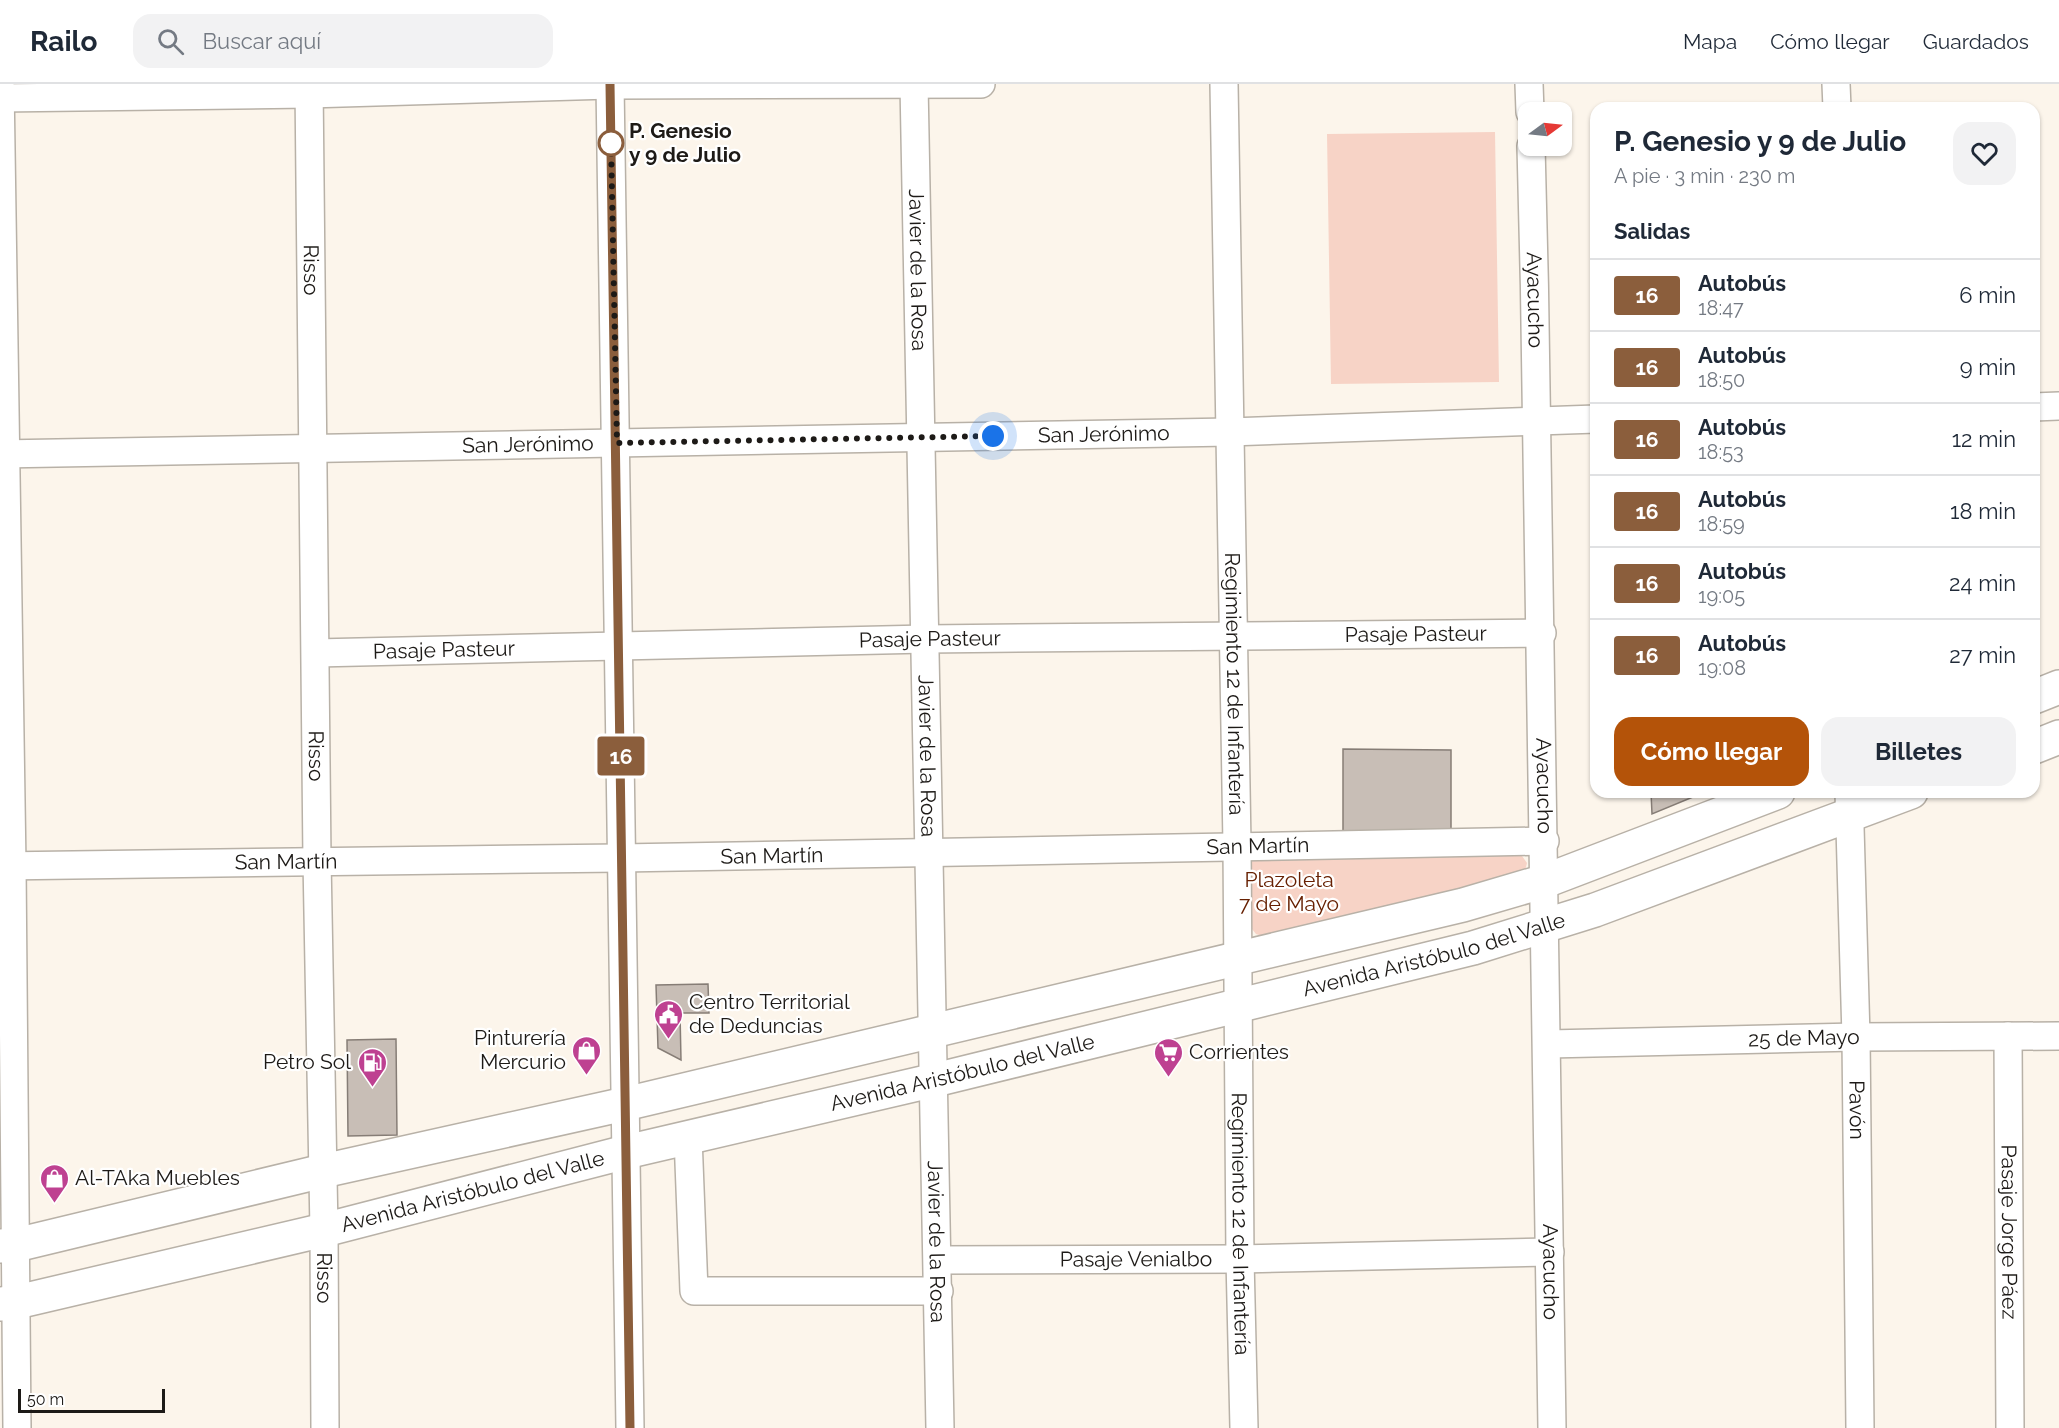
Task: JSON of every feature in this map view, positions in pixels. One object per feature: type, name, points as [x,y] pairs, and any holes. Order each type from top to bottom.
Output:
[{"type":"main road","points":[[2040,695],[2059,687]]},
{"type":"main road","points":[[2040,745],[2059,737]]},
{"type":"main road","name":"Avenida Aristóbulo del Valle","points":[[8,1246],[323,1171],[625,1104],[1463,905],[1545,881],[1762,798]]},
{"type":"main road","name":"Avenida Aristóbulo del Valle","points":[[8,1303],[324,1230],[626,1152],[935,1080],[1473,948],[1595,910],[1850,803],[1878,798]]},
{"type":"street","points":[[0,84],[8,1303],[17,1428]]},
{"type":"street","points":[[0,98],[309,89],[610,84],[981,84]]},
{"type":"street","points":[[610,84],[630,1428]]},
{"type":"street","name":"Regimiento 12 de Infantería","points":[[1224,84],[1244,1428]]},
{"type":"street","points":[[1529,84],[1530,102]]},
{"type":"street","points":[[1836,84],[1836,102]]},
{"type":"street","name":"Javier de la Rosa","points":[[915,85],[940,1428]]},
{"type":"street","name":"Risso","points":[[309,89],[325,1428]]},
{"type":"street","name":"Ayacucho","points":[[1531,156],[1549,1044],[1552,1428]]},
{"type":"street","points":[[2040,407],[2059,406]]},
{"type":"street","name":"San Jerónimo","points":[[3,454],[1230,432],[1590,419]]},
{"type":"street","name":"Pasaje Pasteur","points":[[316,653],[926,639],[1542,633]]},
{"type":"street","name":"Pavón","points":[[1850,803],[1856,1036],[1860,1428]]},
{"type":"street","name":"San Martín","points":[[6,866],[317,860],[622,858],[1545,841]]},
{"type":"street","name":"25 de Mayo","points":[[1549,1044],[1856,1036],[2059,1036]]},
{"type":"street","name":"Pasaje Jorge Páez","points":[[2008,1036],[2010,1428]]},
{"type":"street","points":[[688,1137],[694,1292],[939,1291]]},
{"type":"street","name":"Pasaje Venialbo","points":[[938,1260],[1240,1259],[1550,1252]]},
{"type":"green space","points":[[1495,132],[1499,382],[1331,384],[1327,134]]},
{"type":"green space","name":"Plazoleta 7 de Mayo","points":[[1513,851],[1522,856],[1527,863],[1525,871],[1516,879],[1265,937],[1256,934],[1248,924],[1248,867],[1251,859]]},
{"type":"building","points":[[1343,749],[1451,750],[1451,832],[1343,832]]},
{"type":"building","points":[[1651,798],[1691,798],[1652,814]]},
{"type":"building","points":[[708,984],[709,1013],[680,1013],[681,1060],[658,1048],[656,985]]},
{"type":"building","name":"Petro Sol","points":[[396,1039],[397,1135],[348,1136],[347,1040]]},
{"type":"bus line","name":"16","points":[[610,84],[630,1428]]},
{"type":"place","name":"P. Genesio y 9 de Julio","points":[[611,143]]},
{"type":"place","name":"Centro Territorial de Deduncias","points":[[668,1040]]},
{"type":"place","name":"Pinturería Mercurio","points":[[587,1076]]},
{"type":"place","name":"Corrientes","points":[[1168,1078]]},
{"type":"place","name":"Petro Sol","points":[[372,1088]]},
{"type":"place","name":"Al-TAka Muebles","points":[[54,1204]]},
{"type":"route","points":[[611,143],[617,443],[993,436]]}]
